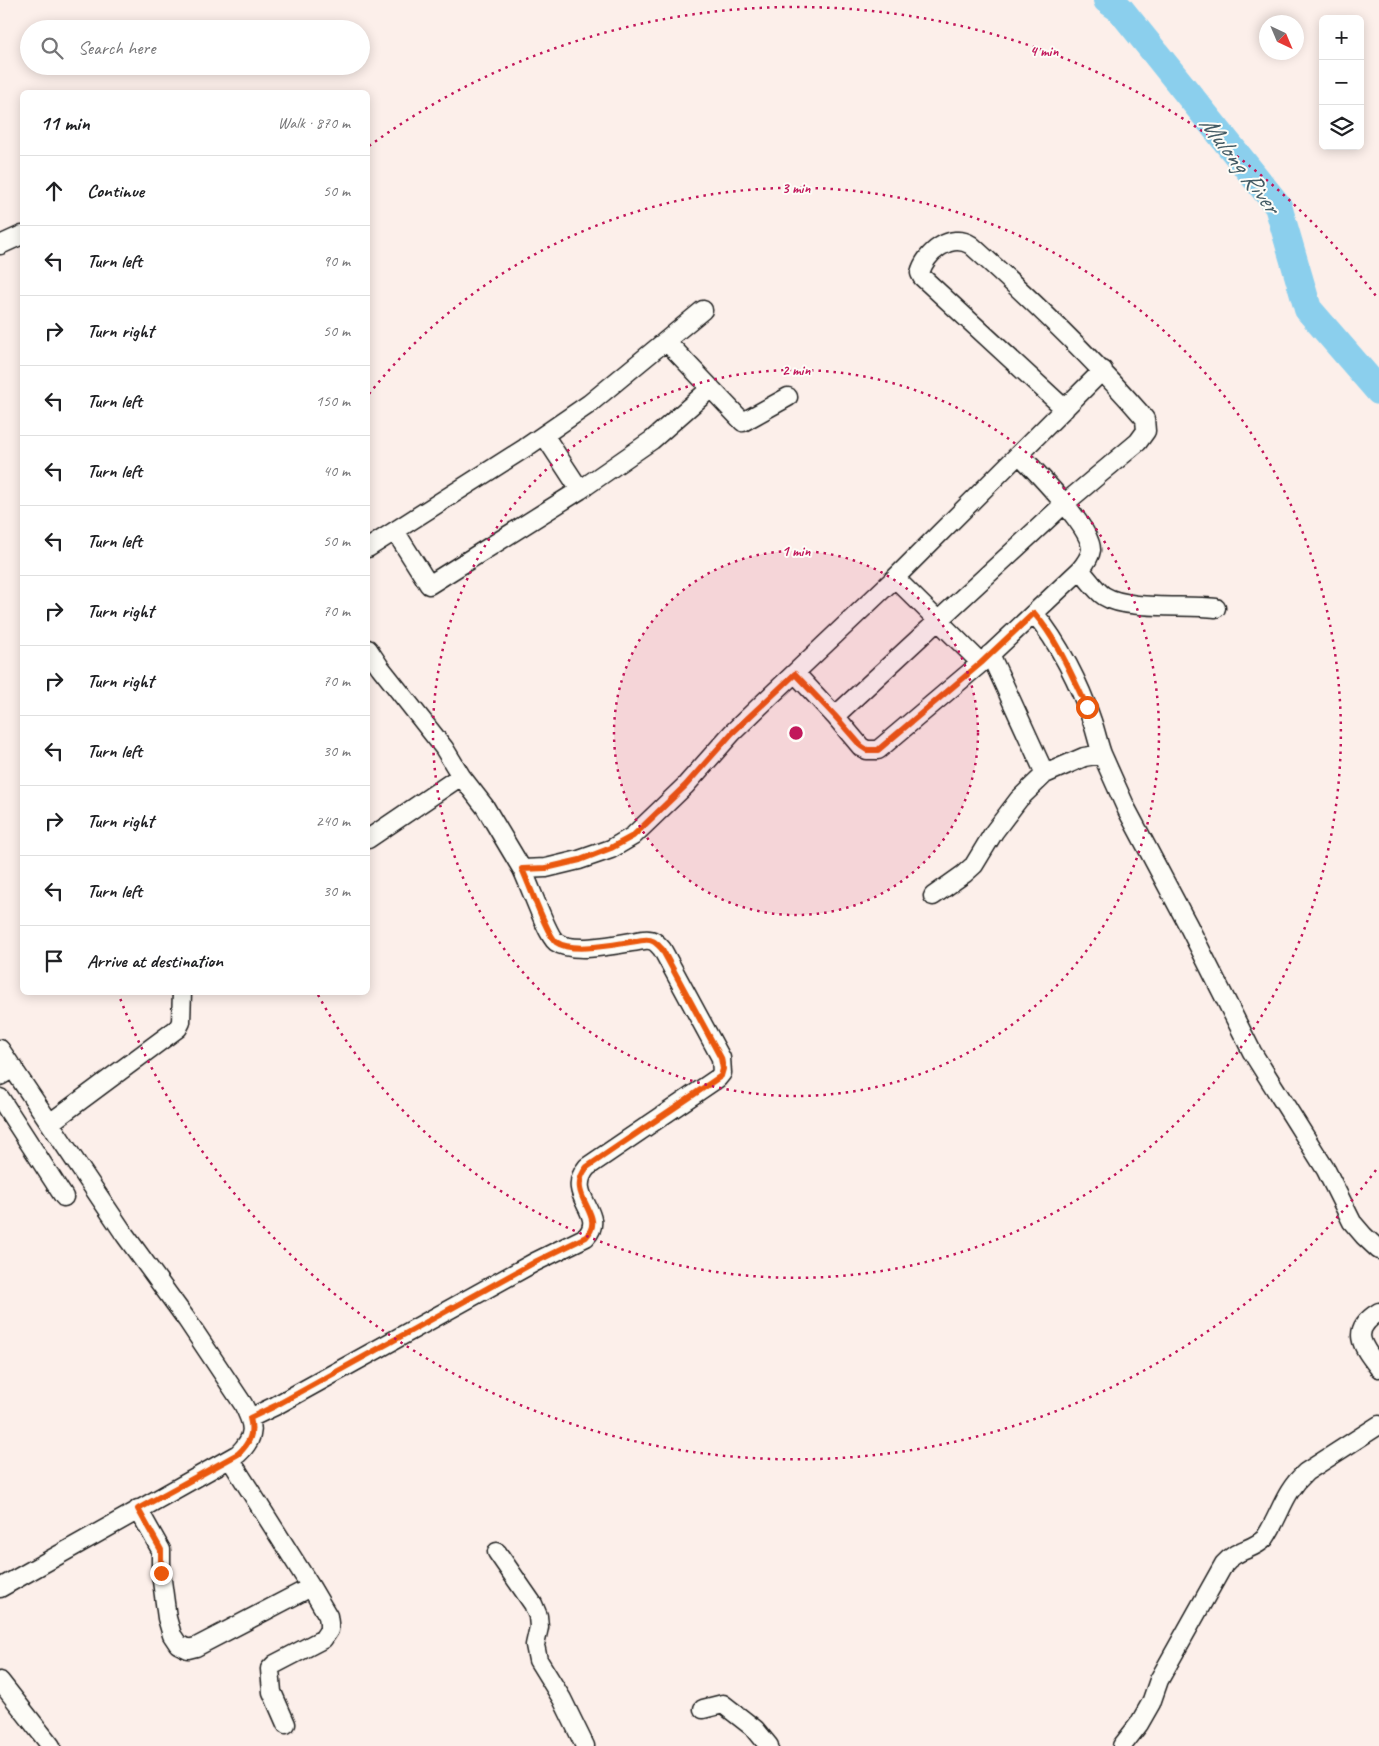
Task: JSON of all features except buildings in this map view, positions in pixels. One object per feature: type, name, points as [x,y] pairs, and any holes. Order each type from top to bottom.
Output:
[{"type":"street","points":[[0,245],[20,236]]},
{"type":"street","points":[[835,716],[1064,504],[1132,448],[1146,431],[1141,414],[1103,370],[971,245],[954,240],[940,246],[923,266],[920,273],[922,277],[1065,409]]},
{"type":"street","points":[[370,547],[544,435],[588,404],[703,310]]},
{"type":"street","points":[[666,341],[743,422],[788,397]]},
{"type":"street","points":[[522,869],[546,868],[580,860],[611,848],[633,836],[685,786],[732,733],[895,578],[1103,370]]},
{"type":"street","points":[[395,531],[429,585],[580,490],[652,440],[711,388]]},
{"type":"street","points":[[544,435],[580,490]]},
{"type":"street","points":[[795,674],[861,746],[867,750],[878,750],[986,659],[1080,570],[1090,556],[1090,545],[1079,523],[1020,455]]},
{"type":"street","points":[[1080,570],[1104,596],[1115,600],[1169,607],[1202,606],[1216,608]]},
{"type":"street","points":[[895,578],[937,620],[986,659],[1045,774]]},
{"type":"street","points":[[1034,613],[1057,645],[1077,685],[1102,754],[1127,810],[1252,1052],[1326,1170],[1352,1222],[1379,1250]]},
{"type":"street","points":[[250,1418],[535,1262],[586,1237],[590,1233],[593,1222],[579,1188],[579,1181],[580,1176],[587,1167],[721,1076],[723,1069],[721,1058],[662,949],[657,944],[651,940],[644,940],[576,948],[564,946],[556,942],[546,926],[522,869],[485,807],[460,776],[444,748],[370,652]]},
{"type":"street","points":[[933,896],[974,865],[994,832],[1019,799],[1045,774],[1084,757],[1102,754]]},
{"type":"street","points":[[370,838],[460,776]]},
{"type":"street","points":[[50,1123],[178,1028],[181,1022],[182,995]]},
{"type":"street","points":[[0,1049],[7,1072],[50,1123],[125,1235],[187,1320],[243,1404],[253,1428],[245,1448],[230,1459],[0,1588]]},
{"type":"street","points":[[0,1098],[64,1197]]},
{"type":"street","points":[[1379,1312],[1370,1317],[1362,1326],[1360,1337],[1369,1355],[1379,1368]]},
{"type":"street","points":[[1122,1746],[1139,1724],[1151,1703],[1160,1680],[1224,1564],[1231,1556],[1260,1543],[1265,1538],[1287,1494],[1296,1481],[1306,1472],[1379,1425]]},
{"type":"street","points":[[230,1459],[328,1616],[330,1626],[323,1639],[275,1664],[270,1669],[272,1692],[286,1724]]},
{"type":"street","points":[[138,1509],[161,1550],[161,1573],[167,1618],[172,1635],[178,1644],[188,1649],[196,1647],[311,1587]]},
{"type":"street","points":[[497,1552],[533,1604],[538,1616],[539,1627],[535,1645],[538,1660],[562,1699],[585,1746]]},
{"type":"street","points":[[0,1680],[51,1746]]},
{"type":"street","points":[[703,1709],[723,1704],[755,1729],[769,1746]]},
{"type":"waterway","name":"Mulong River","points":[[1107,0],[1120,9],[1278,206],[1308,309],[1379,391]]},
{"type":"route","points":[[161,1573],[161,1550],[138,1509],[238,1454],[245,1448],[250,1439],[253,1428],[250,1418],[535,1262],[586,1237],[590,1233],[593,1222],[579,1188],[579,1181],[580,1176],[587,1167],[721,1076],[723,1069],[721,1058],[670,967],[662,949],[651,940],[576,948],[564,946],[556,942],[546,926],[522,869],[546,868],[580,860],[620,844],[633,836],[685,786],[732,733],[795,674],[861,746],[867,750],[878,750],[981,663],[1034,613],[1057,645],[1087,707]]}]
